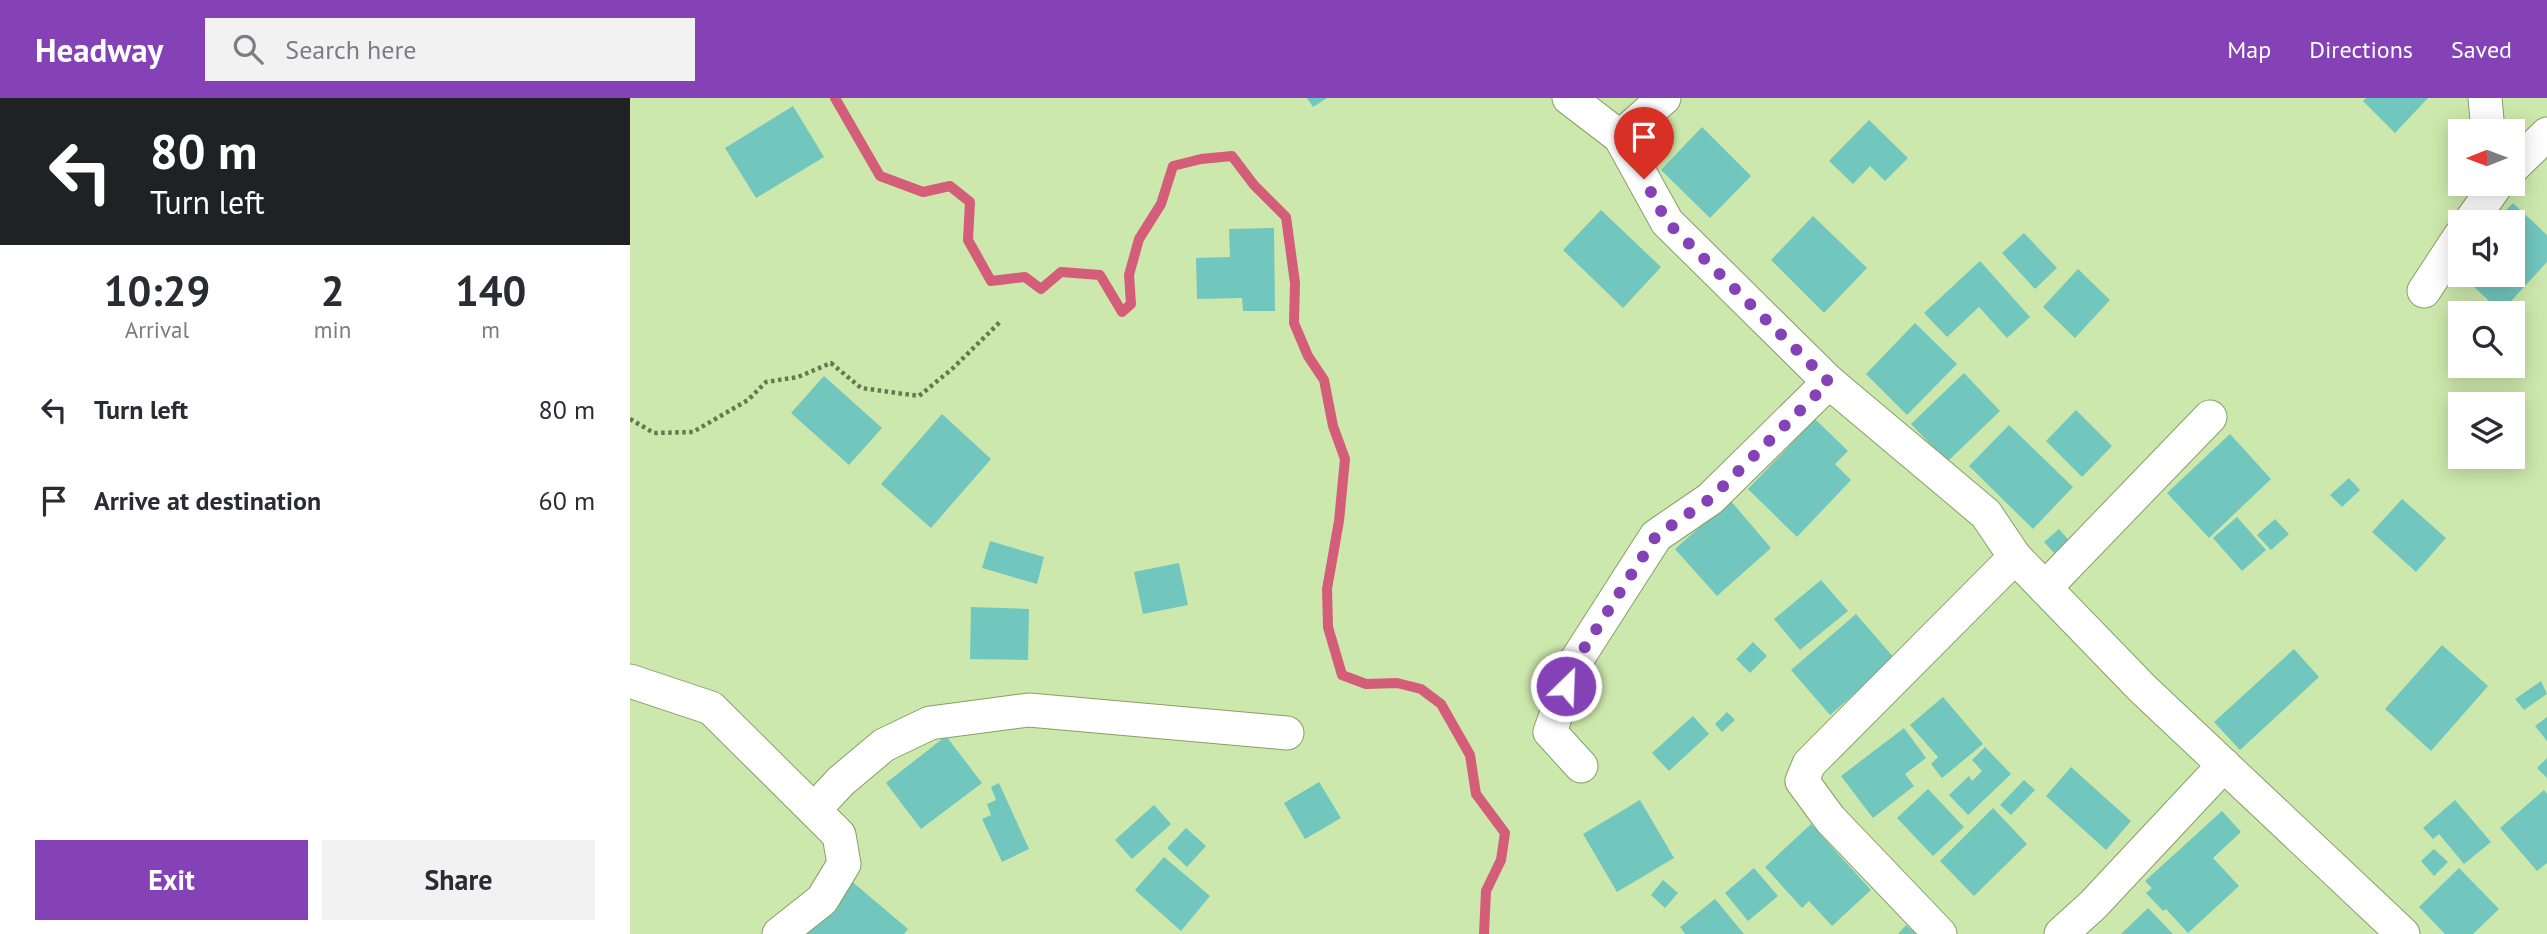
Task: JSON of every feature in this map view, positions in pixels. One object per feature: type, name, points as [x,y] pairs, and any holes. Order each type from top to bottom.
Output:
[{"type":"street","points":[[1569,98],[1620,137],[1667,222],[1829,382],[1986,514],[2015,557],[2143,689],[2403,934]]},
{"type":"street","points":[[1620,137],[1664,98]]},
{"type":"street","points":[[2485,98],[2487,119]]},
{"type":"street","points":[[2525,155],[2547,134]]},
{"type":"street","points":[[2424,291],[2448,254]]},
{"type":"street","points":[[1581,766],[1550,732],[1574,664],[1656,536],[1710,499],[1829,382]]},
{"type":"street","points":[[2045,588],[2210,417]]},
{"type":"street","points":[[1940,934],[1830,819],[1801,781],[1809,764],[2015,557]]},
{"type":"street","points":[[630,681],[711,708],[839,835],[844,864],[822,900],[779,934]]},
{"type":"street","points":[[814,810],[841,781],[884,745],[930,723],[1029,710],[1287,733]]},
{"type":"street","points":[[2061,934],[2093,905],[2224,765]]},
{"type":"path","points":[[630,419],[654,433],[693,432],[748,400],[766,382],[799,377],[831,363],[861,388],[919,396],[952,369],[1000,322]]},
{"type":"building","points":[[1307,98],[1327,98],[1313,107]]},
{"type":"building","points":[[2366,98],[2428,98],[2395,133],[2363,101]]},
{"type":"building","points":[[793,106],[824,157],[756,198],[725,148]]},
{"type":"building","points":[[1869,120],[1908,158],[1885,181],[1870,166],[1853,184],[1829,161]]},
{"type":"building","points":[[1702,127],[1751,176],[1710,218],[1661,170]]},
{"type":"building","points":[[2513,203],[2520,210],[2506,210]]},
{"type":"building","points":[[1601,210],[1661,267],[1623,308],[1563,250]]},
{"type":"building","points":[[2525,214],[2547,235],[2547,262],[2525,286]]},
{"type":"building","points":[[1813,216],[1867,268],[1824,313],[1771,260]]},
{"type":"building","points":[[1274,228],[1275,311],[1243,311],[1242,298],[1197,299],[1196,258],[1230,257],[1229,229]]},
{"type":"building","points":[[2024,233],[2057,268],[2035,289],[2002,253]]},
{"type":"building","points":[[1980,261],[2030,317],[2007,338],[1979,307],[1947,337],[1924,313]]},
{"type":"building","points":[[2078,269],[2110,300],[2075,338],[2043,307]]},
{"type":"building","points":[[2474,287],[2524,287],[2511,301],[2489,301]]},
{"type":"building","points":[[1915,323],[1957,364],[1907,415],[1866,374]]},
{"type":"building","points":[[1964,373],[2000,411],[1947,462],[1911,424]]},
{"type":"building","points":[[824,376],[882,428],[849,465],[791,413]]},
{"type":"building","points":[[2076,410],[2112,446],[2082,477],[2046,441]]},
{"type":"building","points":[[942,414],[991,459],[931,528],[881,484]]},
{"type":"building","points":[[1815,419],[1848,451],[1835,464],[1851,480],[1797,537],[1748,489]]},
{"type":"building","points":[[2009,425],[2073,487],[2033,529],[1969,466]]},
{"type":"building","points":[[2230,434],[2271,479],[2209,538],[2167,493]]},
{"type":"building","points":[[2349,478],[2360,490],[2342,507],[2330,495]]},
{"type":"building","points":[[2402,499],[2446,538],[2416,572],[2372,532]]},
{"type":"building","points":[[1730,500],[1771,548],[1717,596],[1675,549]]},
{"type":"building","points":[[2237,517],[2266,550],[2242,571],[2213,538]]},
{"type":"building","points":[[2275,519],[2289,534],[2271,550],[2257,535]]},
{"type":"building","points":[[2059,529],[2072,544],[2058,557],[2044,542]]},
{"type":"building","points":[[990,541],[1044,557],[1037,584],[982,568]]},
{"type":"building","points":[[1179,563],[1188,605],[1143,614],[1134,572]]},
{"type":"building","points":[[1821,580],[1848,611],[1800,650],[1774,619]]},
{"type":"building","points":[[971,607],[1029,609],[1028,660],[970,659]]},
{"type":"building","points":[[1856,614],[1895,659],[1830,715],[1791,670]]},
{"type":"building","points":[[1753,642],[1767,656],[1750,673],[1736,659]]},
{"type":"building","points":[[2442,645],[2488,686],[2431,751],[2385,709]]},
{"type":"building","points":[[2294,649],[2319,677],[2240,750],[2214,722]]},
{"type":"building","points":[[2541,681],[2547,694],[2524,710],[2515,699]]},
{"type":"building","points":[[1943,697],[1983,744],[1942,778],[1931,764],[1938,757],[1910,725]]},
{"type":"building","points":[[1727,712],[1735,720],[1722,732],[1715,724]]},
{"type":"building","points":[[1693,716],[1709,734],[1669,771],[1652,753]]},
{"type":"building","points":[[2547,717],[2547,741],[2535,726]]},
{"type":"building","points":[[1904,728],[1926,758],[1905,774],[1914,786],[1873,818],[1841,776]]},
{"type":"building","points":[[946,736],[982,783],[921,829],[886,783]]},
{"type":"building","points":[[1985,747],[2011,774],[1968,815],[1949,795],[1969,776],[1972,781],[1982,771],[1972,760]]},
{"type":"building","points":[[2547,758],[2547,778],[2537,768]]},
{"type":"building","points":[[2071,767],[2131,821],[2106,850],[2046,796]]},
{"type":"building","points":[[2024,780],[2035,790],[2011,815],[2000,805]]},
{"type":"building","points":[[1319,782],[1341,818],[1305,839],[1284,803]]},
{"type":"building","points":[[999,783],[1029,849],[1002,862],[982,819],[991,815],[987,804],[996,800],[991,787]]},
{"type":"building","points":[[1928,789],[1964,827],[1933,856],[1897,818]]},
{"type":"building","points":[[2544,790],[2547,794],[2547,863],[2537,871],[2500,828]]},
{"type":"building","points":[[1640,800],[1674,858],[1617,892],[1583,834]]},
{"type":"building","points":[[2455,800],[2491,842],[2464,864],[2439,834],[2433,839],[2423,828]]},
{"type":"building","points":[[1154,805],[1171,824],[1132,859],[1115,840]]},
{"type":"building","points":[[1993,808],[2027,844],[1974,896],[1940,861]]},
{"type":"building","points":[[2222,811],[2241,832],[2213,858],[2239,886],[2188,933],[2166,909],[2163,911],[2146,893],[2152,888],[2145,881]]},
{"type":"building","points":[[1811,824],[1871,890],[1832,926],[1809,901],[1802,908],[1765,867]]},
{"type":"building","points":[[1186,828],[1206,846],[1187,867],[1167,848]]},
{"type":"building","points":[[2434,849],[2448,862],[2434,876],[2421,861]]},
{"type":"building","points":[[1164,857],[1210,896],[1181,931],[1135,890]]},
{"type":"building","points":[[1754,868],[1778,896],[1748,921],[1725,893]]},
{"type":"building","points":[[2459,868],[2499,909],[2473,934],[2445,934],[2419,907]]},
{"type":"building","points":[[849,879],[908,929],[904,934],[802,934]]},
{"type":"building","points":[[1663,880],[1678,893],[1665,908],[1651,895]]},
{"type":"building","points":[[1715,899],[1744,934],[1685,934],[1680,927]]},
{"type":"building","points":[[2148,908],[2173,934],[2121,934]]},
{"type":"building","points":[[1906,925],[1916,934],[1898,934]]},
{"type":"waterway","points":[[835,98],[880,176],[923,192],[950,186],[970,202],[968,240],[991,281],[1025,277],[1041,289],[1061,272],[1100,275],[1122,312],[1131,304],[1129,275],[1139,239],[1161,204],[1173,166],[1201,159],[1232,156],[1254,185],[1286,217],[1295,283],[1294,323],[1308,356],[1324,380],[1333,426],[1345,459],[1339,521],[1327,589],[1328,627],[1342,675],[1366,684],[1397,683],[1421,689],[1441,704],[1470,755],[1476,794],[1505,833],[1501,860],[1486,891],[1484,934]]},
{"type":"route","points":[[1566,686],[1574,664],[1656,536],[1710,499],[1829,382],[1667,222],[1644,179]]}]
